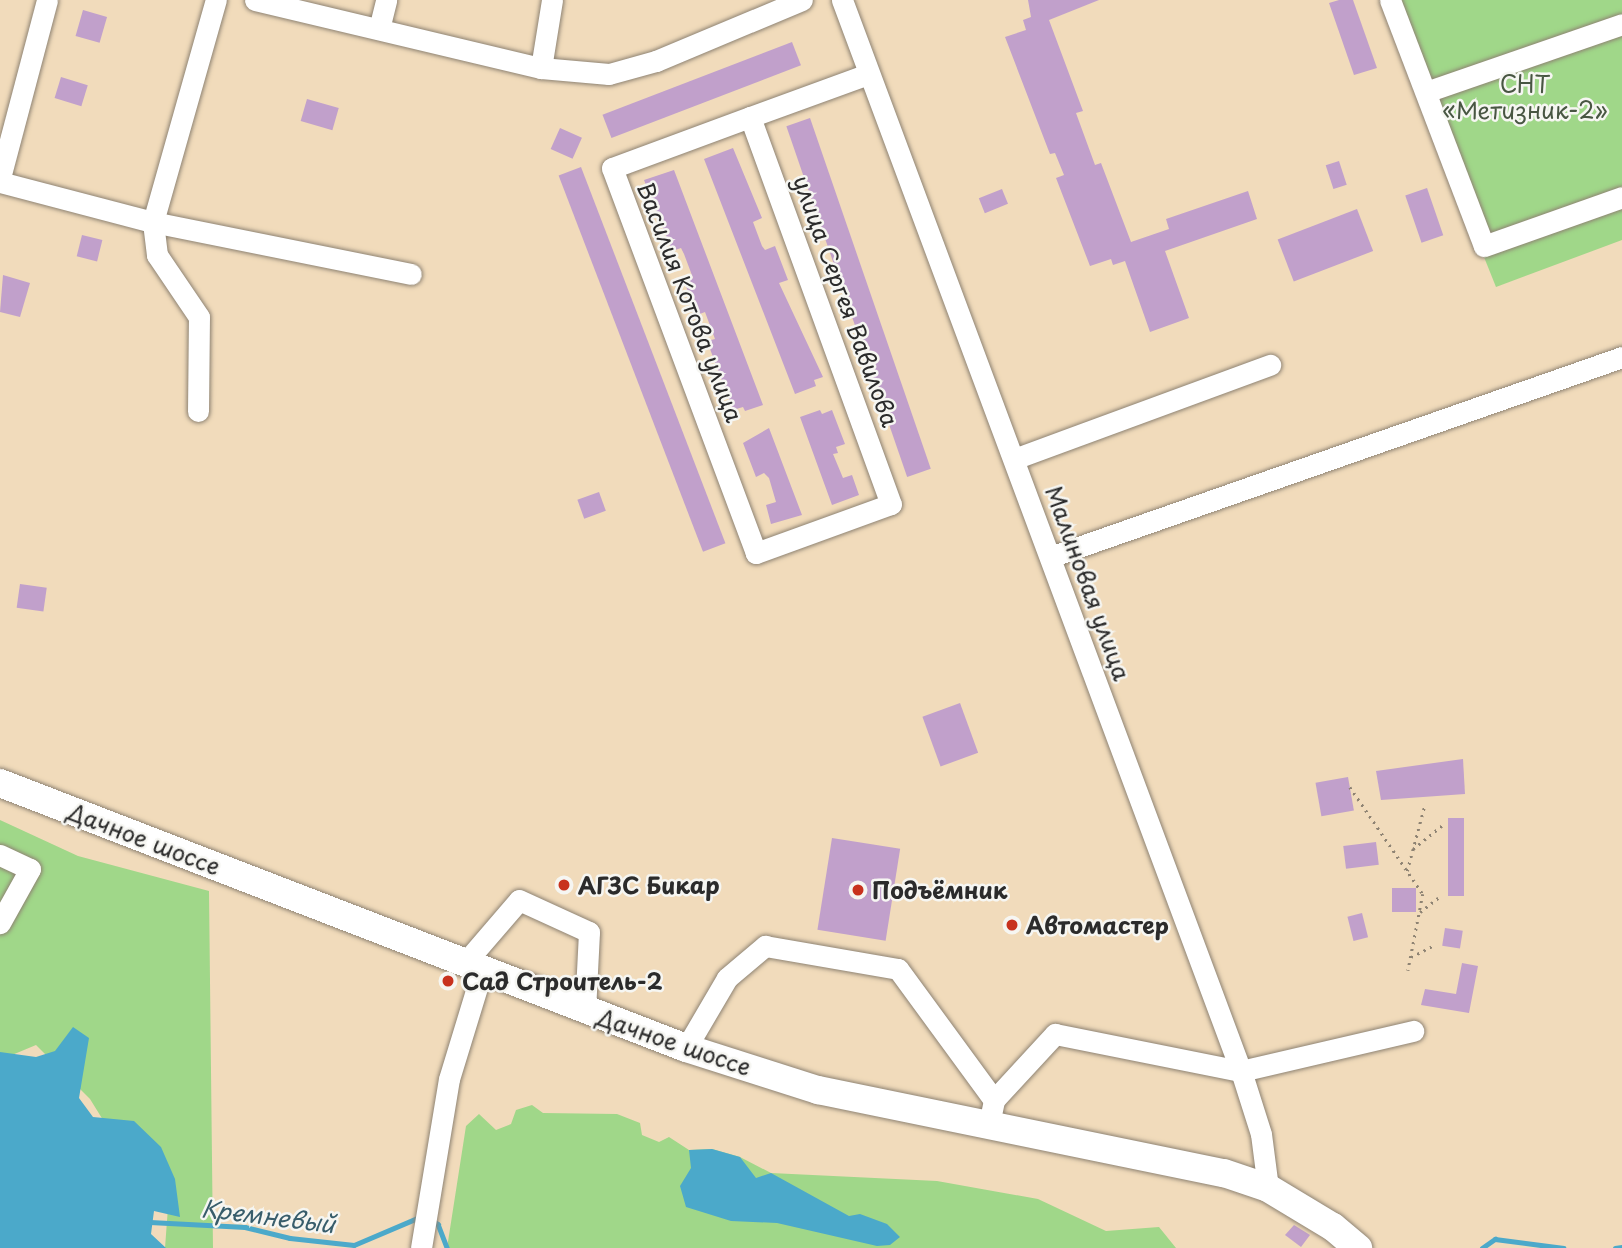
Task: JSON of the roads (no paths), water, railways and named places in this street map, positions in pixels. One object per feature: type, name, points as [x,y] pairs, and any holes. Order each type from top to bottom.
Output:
[{"type":"main road","name":"Дачное шоссе","points":[[0,783],[585,1011],[686,1048],[818,1090],[992,1112],[1224,1172],[1268,1188],[1334,1227],[1358,1248]]},
{"type":"street","points":[[47,0],[0,180],[153,222],[411,274]]},
{"type":"street","points":[[198,411],[199,317],[157,255],[153,222],[216,0]]},
{"type":"street","points":[[255,0],[541,68],[609,74],[656,61],[802,0]]},
{"type":"street","points":[[379,29],[386,0]]},
{"type":"street","points":[[541,68],[552,0]]},
{"type":"street","name":"Малиновая улица","points":[[842,0],[1241,1071],[1261,1134],[1268,1188]]},
{"type":"street","points":[[1390,0],[1484,246],[1622,197]]},
{"type":"street","points":[[1426,92],[1622,24]]},
{"type":"street","name":"Василия Котова улица","points":[[756,553],[612,168],[868,74]]},
{"type":"street","name":"улица Сергея Вавилова","points":[[751,117],[891,504],[756,553]]},
{"type":"street","points":[[1050,557],[1622,357]]},
{"type":"street","points":[[1014,459],[1270,365]]},
{"type":"street","points":[[0,855],[30,869],[0,923]]},
{"type":"street","points":[[421,1248],[449,1079],[473,967],[519,900],[589,932],[585,1011]]},
{"type":"street","points":[[686,1048],[727,978],[765,946],[898,969],[992,1112],[1055,1034],[1241,1071],[1413,1031]]},
{"type":"water","points":[[73,1027],[89,1038],[79,1098],[93,1117],[134,1121],[161,1147],[175,1179],[180,1217],[154,1211],[151,1234],[166,1248],[0,1248],[0,1052],[36,1057],[55,1051]]},
{"type":"water","points":[[712,1149],[740,1157],[756,1178],[771,1173],[849,1216],[860,1214],[887,1224],[900,1237],[890,1245],[877,1246],[777,1223],[731,1221],[686,1207],[680,1186],[691,1168],[689,1150]]},
{"type":"waterway","name":"Кремневый","points":[[150,1222],[245,1227],[290,1238],[354,1245],[420,1217]]},
{"type":"waterway","name":"Кремневый","points":[[431,1219],[438,1224],[447,1248]]},
{"type":"waterway","name":"Кремневый","points":[[1482,1248],[1495,1239],[1563,1248]]},
{"type":"waterway","name":"Кремневый","points":[[1615,1248],[1622,1247]]},
{"type":"place","name":"АГЗС Бикар","points":[[564,885]]},
{"type":"place","name":"Подъёмник","points":[[858,890]]},
{"type":"place","name":"Автомастер","points":[[1012,925]]},
{"type":"place","name":"Сад Строитель-2","points":[[448,981]]},
{"type":"park label","name":"СНТ «Метизник-2»","points":[[1525,97]]}]
